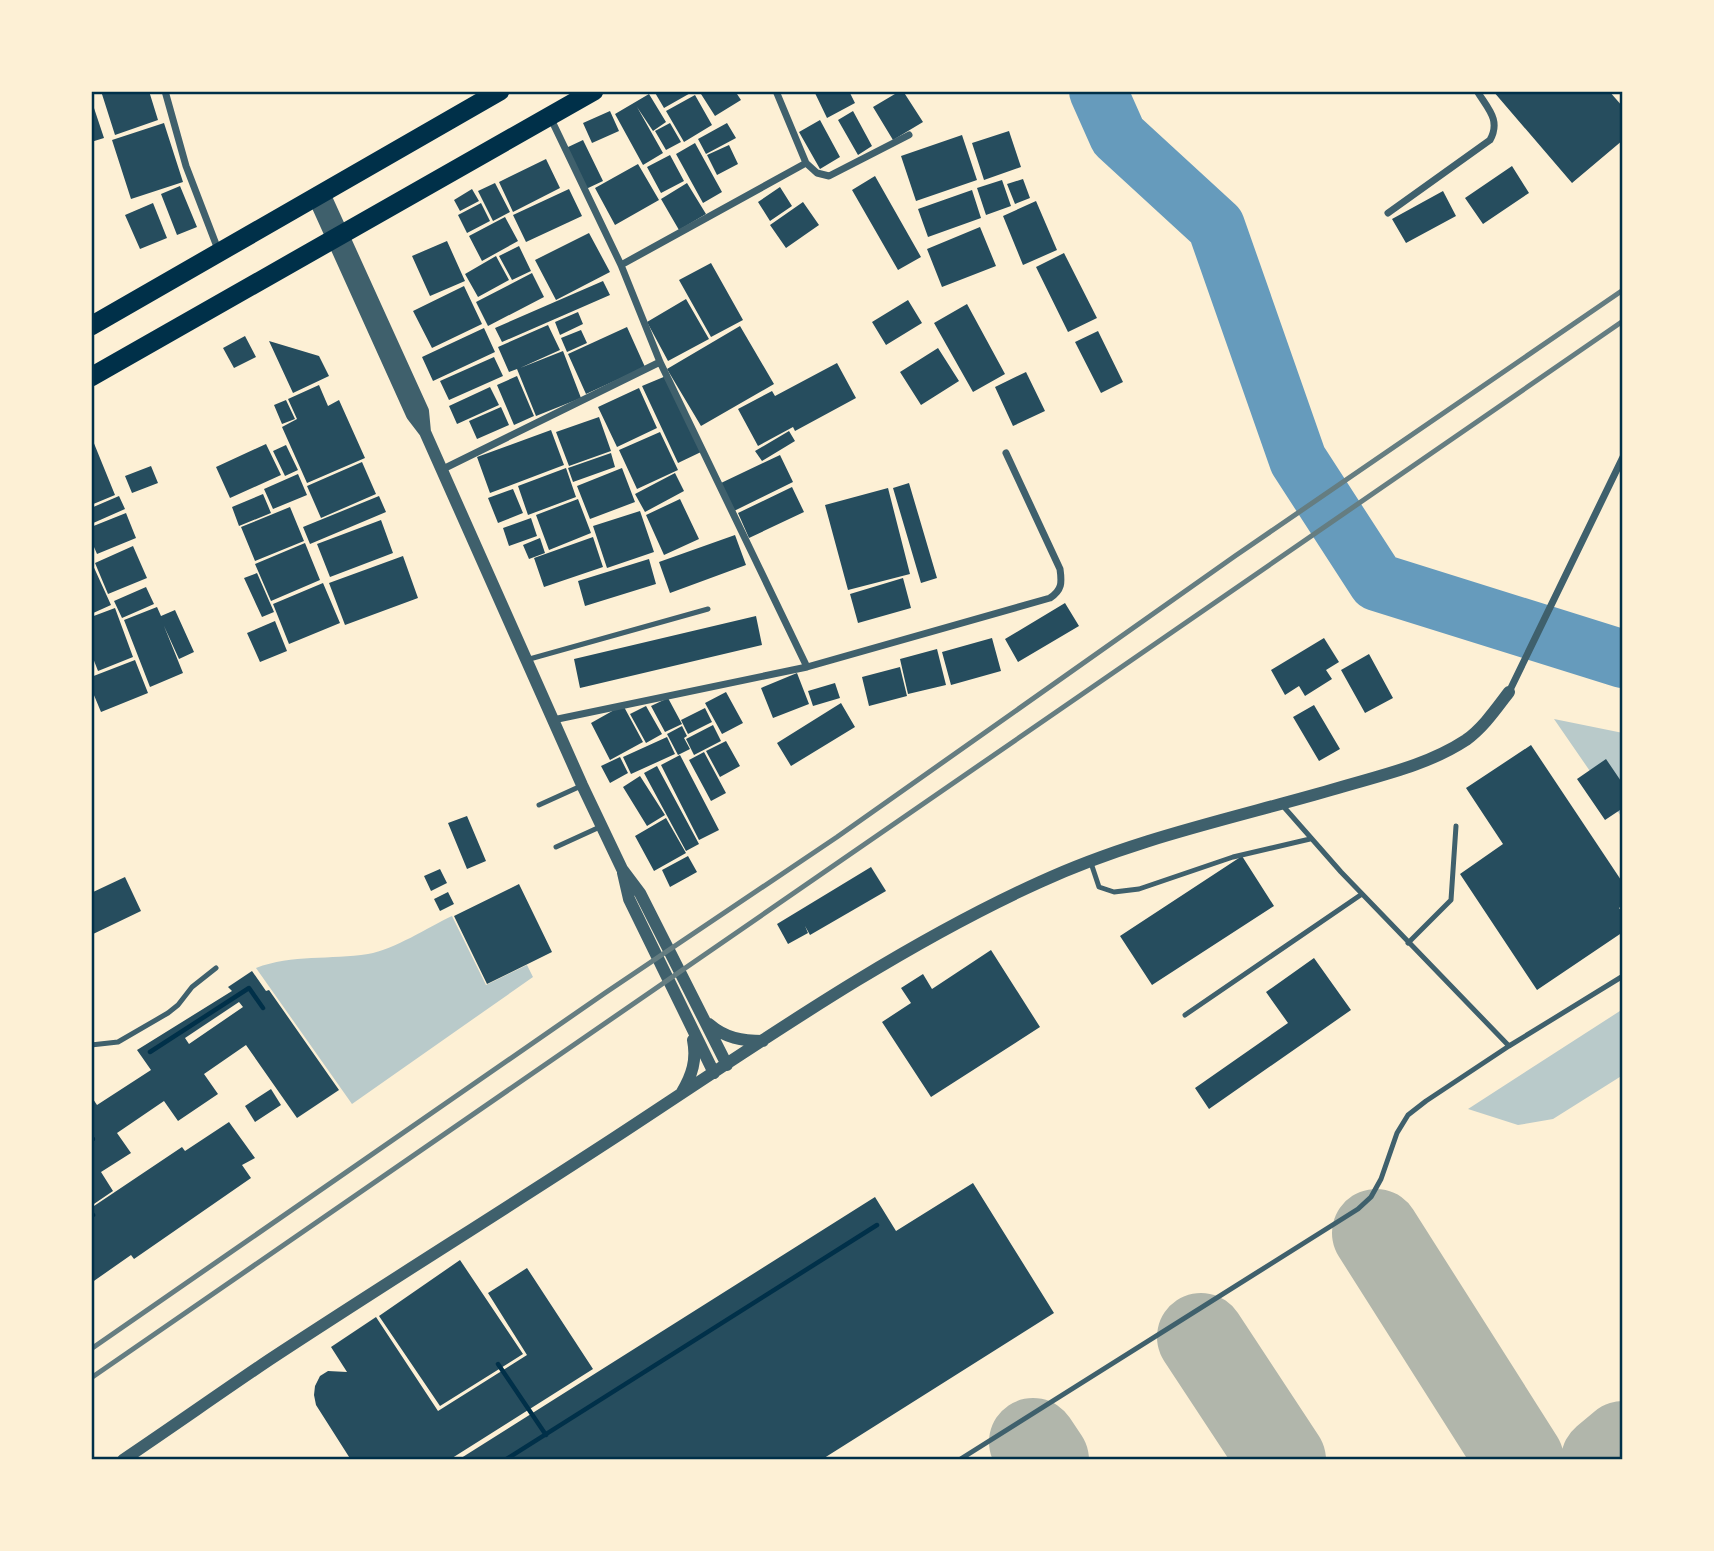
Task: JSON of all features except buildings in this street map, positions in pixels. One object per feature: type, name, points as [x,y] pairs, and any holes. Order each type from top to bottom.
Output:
[{"type":"highway","points":[[91,326],[500,91]]},
{"type":"highway","points":[[91,377],[594,91]]},
{"type":"street","points":[[164,91],[186,166],[219,252]]},
{"type":"street","points":[[776,91],[806,163],[817,173],[829,176],[909,135]]},
{"type":"street","points":[[1388,213],[1490,140],[1495,130],[1494,119],[1478,91]]},
{"type":"street","points":[[550,117],[621,265],[660,362],[807,667]]},
{"type":"street","points":[[621,265],[806,163]]},
{"type":"street","points":[[319,196],[412,415],[425,432],[552,720],[622,869],[629,899],[714,1073]]},
{"type":"street","points":[[441,470],[660,362]]},
{"type":"street","points":[[552,720],[807,667],[1040,602],[1059,592],[1062,582],[1060,569],[1006,453]]},
{"type":"street","points":[[123,1460],[269,1360],[681,1094],[896,958],[955,925],[1040,882],[1090,861],[1181,831],[1413,765],[1442,754],[1469,737],[1491,716],[1508,692],[1623,457]]},
{"type":"street","points":[[622,869],[640,893],[727,1065]]},
{"type":"street","points":[[704,1019],[719,1032],[732,1038],[764,1041]]},
{"type":"street","points":[[681,1094],[695,1062],[691,1026]]},
{"type":"lane","points":[[526,660],[708,609]]},
{"type":"lane","points":[[539,805],[582,785]]},
{"type":"lane","points":[[1282,804],[1310,839],[1509,1046]]},
{"type":"lane","points":[[556,847],[602,826]]},
{"type":"lane","points":[[1408,943],[1451,900],[1456,826]]},
{"type":"lane","points":[[1090,861],[1099,887],[1114,892],[1139,889],[1233,857],[1310,839]]},
{"type":"lane","points":[[1185,1015],[1362,894]]},
{"type":"lane","points":[[91,1045],[118,1042],[158,1019],[178,1005],[191,987],[216,968]]},
{"type":"lane","points":[[959,1460],[1357,1209],[1371,1197],[1381,1180],[1397,1133],[1408,1115],[1509,1046],[1623,976]]},
{"type":"path","points":[[150,1052],[249,988],[263,1008]]},
{"type":"path","points":[[505,1460],[877,1225]]},
{"type":"path","points":[[498,1364],[546,1435]]},
{"type":"shaded area","points":[[1554,719],[1623,733],[1623,819]]},
{"type":"shaded area","points":[[452,916],[486,985],[527,965],[533,977],[352,1104],[256,968],[298,959],[368,954],[400,943]]},
{"type":"shaded area","points":[[1623,1009],[1623,1075],[1553,1119],[1518,1125],[1468,1109]]},
{"type":"waterway","points":[[1098,91],[1118,136],[1216,226],[1298,460],[1377,582],[1623,659]]},
{"type":"taxiway","points":[[1376,1233],[1520,1460]]},
{"type":"taxiway","points":[[1201,1337],[1282,1460]]},
{"type":"taxiway","points":[[1033,1442],[1045,1460]]},
{"type":"taxiway","points":[[1605,1460],[1623,1445]]},
{"type":"railway","points":[[91,1349],[605,993],[837,837],[1235,556],[1623,290]]},
{"type":"railway","points":[[91,1378],[1623,321]]}]
